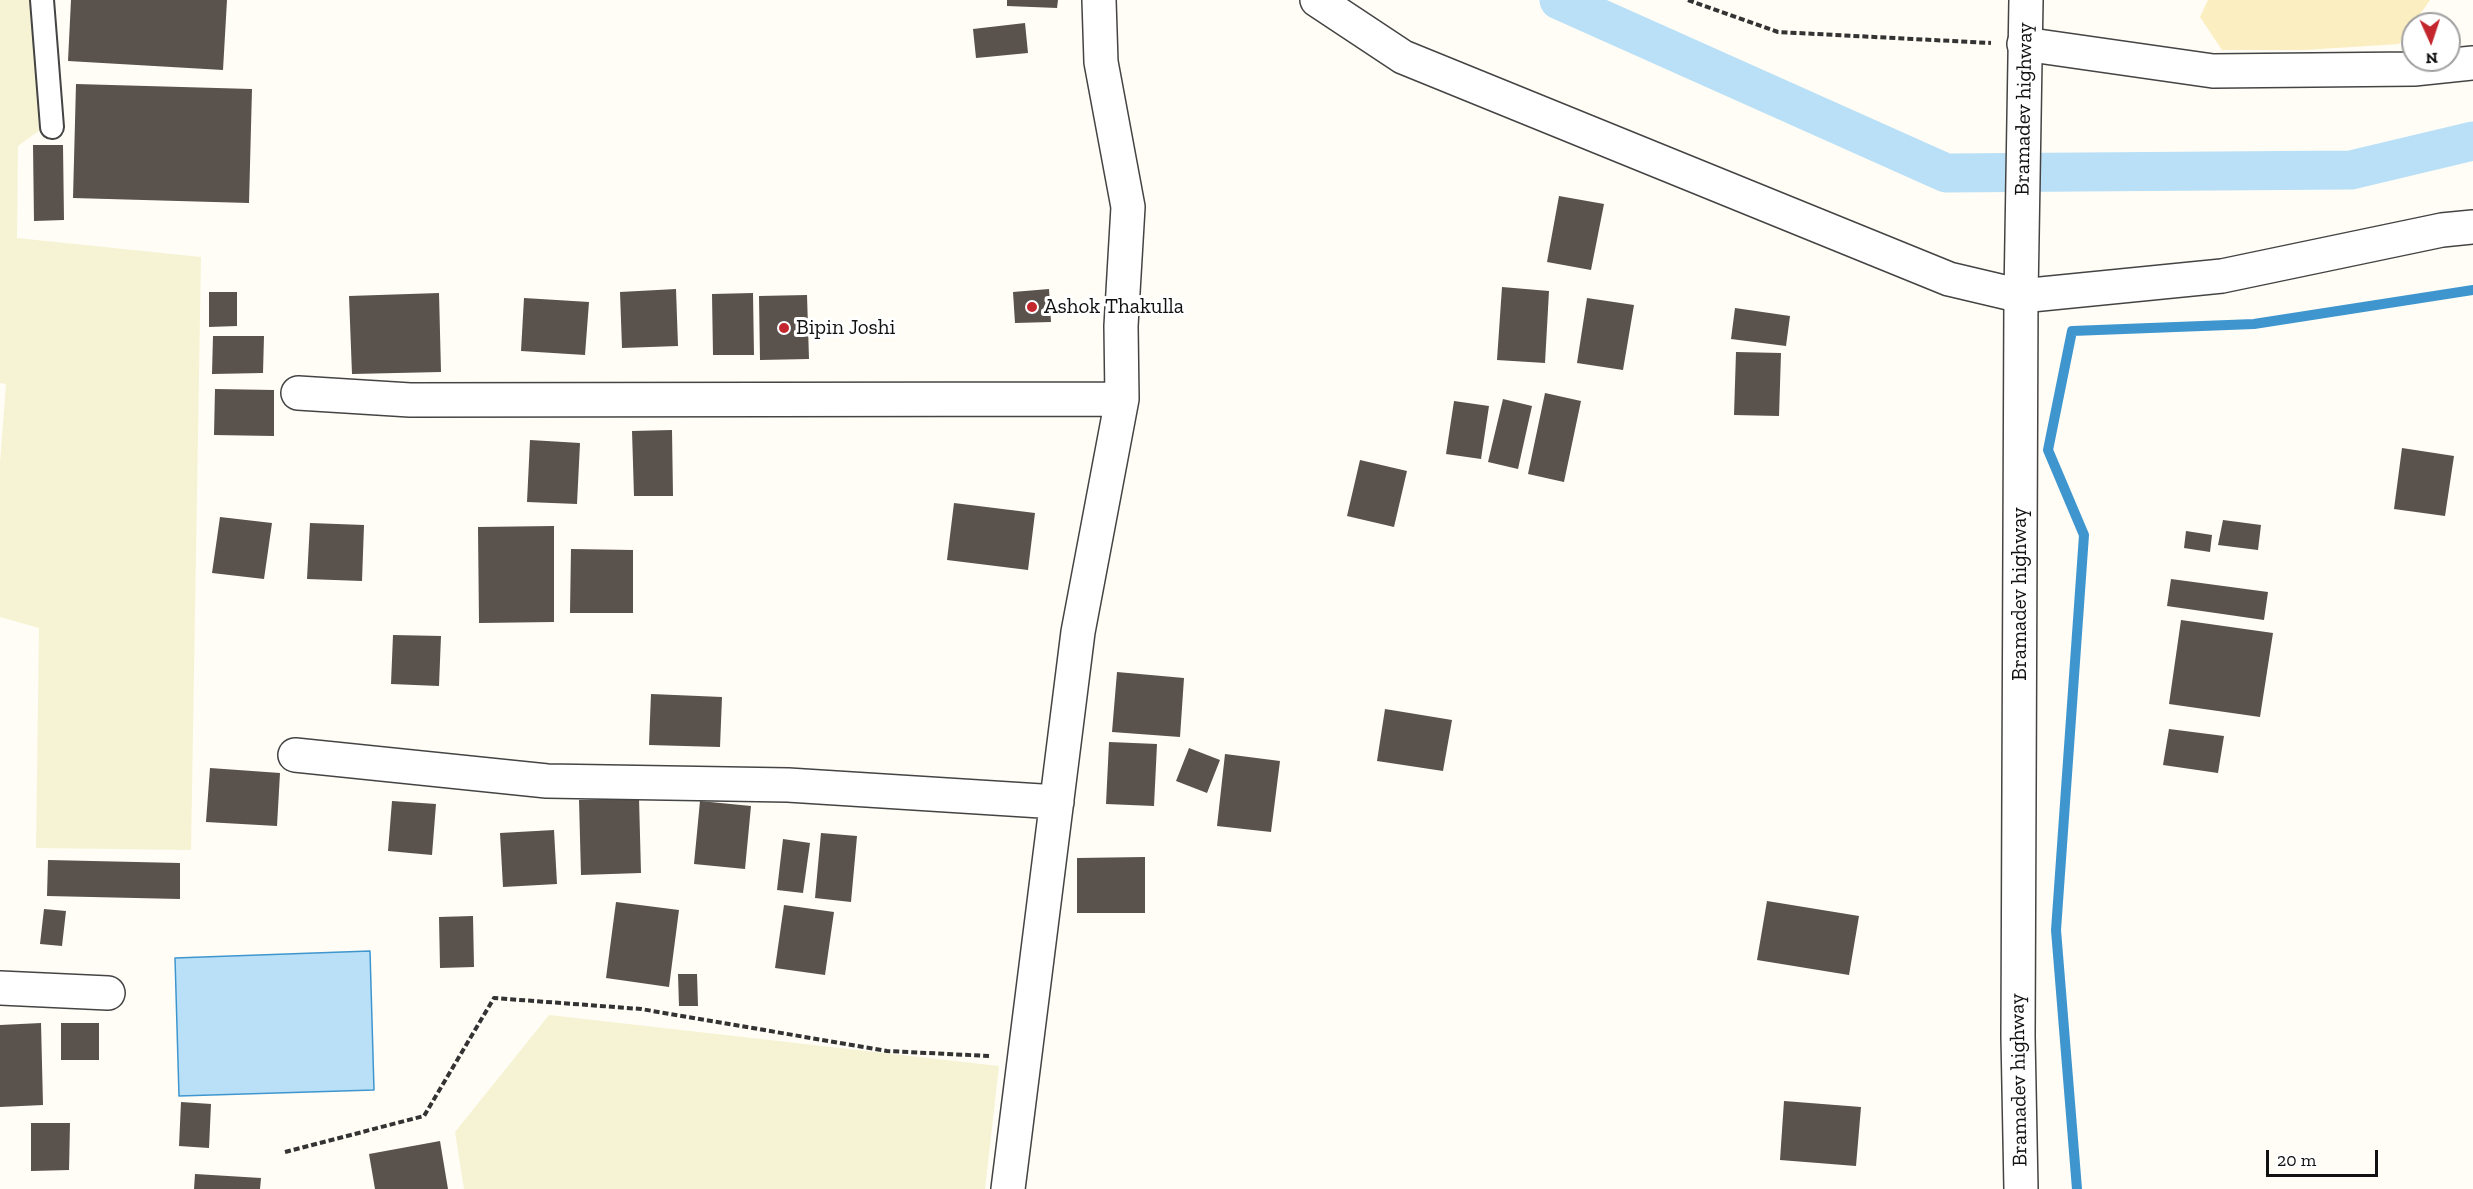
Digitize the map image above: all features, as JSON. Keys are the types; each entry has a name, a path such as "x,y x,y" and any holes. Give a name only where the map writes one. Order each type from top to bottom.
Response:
{"street":[{"path":"1008,1189 1078,632 1122,399 1121,326 1128,207 1101,62 1099,0"},
{"path":"1317,0 1403,57 1949,279 2021,287 2222,276 2442,230 2473,227"},
{"name":"Bramadev highway","path":"2021,1189 2018,1012 2021,287 2026,0"},
{"path":"2025,55 2213,71 2414,69 2473,63"},
{"path":"298,393 410,400 1122,399"},
{"path":"295,755 547,781 788,785 1057,802"},
{"path":"0,988 108,993"}],"lane":[{"path":"42,0 52,127"}],"path":[{"path":"1688,0 1778,32 2025,55"},
{"path":"285,1152 424,1116 494,998 641,1009 887,1051 1026,1058"}],"shaded area":[{"path":"0,0 31,0 40,130 18,146 17,238 201,257 191,850 36,848 39,628 0,617 0,463 6,384 0,383"},
{"path":"549,1015 999,1066 985,1189 464,1189 455,1132"}],"sand":[{"path":"2208,0 2430,0 2422,12 2401,12 2401,41 2399,44 2304,50 2222,50 2200,17"}],"water":[{"path":"370,951 374,1090 179,1096 175,958"}],"building":[{"path":"71,0 227,0 223,70 68,61"},
{"path":"1007,0 1058,0 1057,8 1007,6"},
{"path":"1025,23 1028,53 976,58 973,29"},
{"path":"76,84 252,89 249,203 73,198"},
{"path":"33,145 63,145 64,220 34,221"},
{"path":"1559,196 1604,204 1591,270 1547,262"},
{"path":"1502,287 1549,291 1545,363 1497,360"},
{"path":"676,289 678,346 622,348 620,292"},
{"name":"Ashok Thakulla","path":"1049,289 1051,322 1015,323 1013,292"},
{"path":"209,292 237,292 237,326 209,327"},
{"path":"439,293 441,372 352,374 349,296"},
{"path":"753,293 754,355 713,355 712,294"},
{"name":"Bipin Joshi","path":"807,295 809,359 760,360 759,296"},
{"path":"524,298 589,302 585,355 521,351"},
{"path":"1587,298 1634,305 1623,370 1577,363"},
{"path":"1735,308 1790,316 1786,346 1731,339"},
{"path":"213,336 264,336 263,373 212,374"},
{"path":"1736,352 1781,353 1779,416 1734,415"},
{"path":"215,389 274,390 274,436 214,435"},
{"path":"1545,393 1581,401 1564,482 1528,474"},
{"path":"1503,399 1532,406 1518,469 1488,462"},
{"path":"1454,401 1489,406 1481,459 1446,454"},
{"path":"672,430 673,496 634,496 632,431"},
{"path":"530,440 580,443 577,504 527,502"},
{"path":"2402,448 2454,456 2445,516 2394,509"},
{"path":"1360,460 1407,471 1394,527 1347,516"},
{"path":"954,503 1035,513 1028,570 947,560"},
{"path":"220,517 272,523 264,579 212,573"},
{"path":"2223,520 2261,525 2258,550 2218,545"},
{"path":"310,523 364,525 362,581 307,579"},
{"path":"554,526 554,622 479,623 478,527"},
{"path":"2186,531 2212,535 2210,552 2184,548"},
{"path":"571,549 633,550 633,613 570,613"},
{"path":"2171,579 2268,592 2264,620 2167,606"},
{"path":"2181,620 2273,633 2260,717 2169,704"},
{"path":"393,635 441,636 439,686 391,684"},
{"path":"1117,672 1184,678 1180,737 1112,732"},
{"path":"651,694 722,697 720,747 649,745"},
{"path":"1385,709 1452,720 1443,771 1377,761"},
{"path":"2169,729 2224,736 2218,773 2163,765"},
{"path":"1109,742 1157,744 1154,806 1106,804"},
{"path":"1189,748 1220,760 1207,793 1176,781"},
{"path":"1225,754 1280,761 1271,832 1217,826"},
{"path":"210,768 280,773 277,826 206,822"},
{"path":"639,798 641,873 581,875 579,800"},
{"path":"392,801 436,804 432,855 388,851"},
{"path":"700,801 751,806 745,869 694,864"},
{"path":"554,830 557,884 503,887 500,833"},
{"path":"821,833 857,836 851,902 815,898"},
{"path":"783,839 810,843 803,893 777,890"},
{"path":"1145,857 1145,913 1077,913 1077,858"},
{"path":"48,860 180,863 180,899 47,896"},
{"path":"1767,901 1859,916 1849,975 1757,960"},
{"path":"616,902 679,910 669,987 606,978"},
{"path":"784,905 834,912 825,975 775,968"},
{"path":"44,909 66,911 62,946 40,944"},
{"path":"473,916 474,967 440,968 439,917"},
{"path":"678,974 697,974 698,1006 679,1006"},
{"path":"41,1023 43,1105 0,1107 0,1025"},
{"path":"61,1023 99,1023 99,1060 61,1060"},
{"path":"1784,1101 1861,1107 1856,1166 1780,1160"},
{"path":"181,1102 211,1104 209,1148 179,1146"},
{"path":"31,1123 70,1123 69,1170 31,1171"},
{"path":"440,1141 448,1189 375,1189 369,1154"},
{"path":"195,1174 261,1178 260,1189 194,1189"}],"waterway":[{"path":"1559,0 1946,173 2351,170 2473,141"},
{"path":"2077,1189 2056,930 2084,535 2048,450 2072,331 2254,324 2473,290"}],"place":[{"name":"Ashok Thakulla","path":"1032,307"},
{"name":"Bipin Joshi","path":"784,328"}]}
